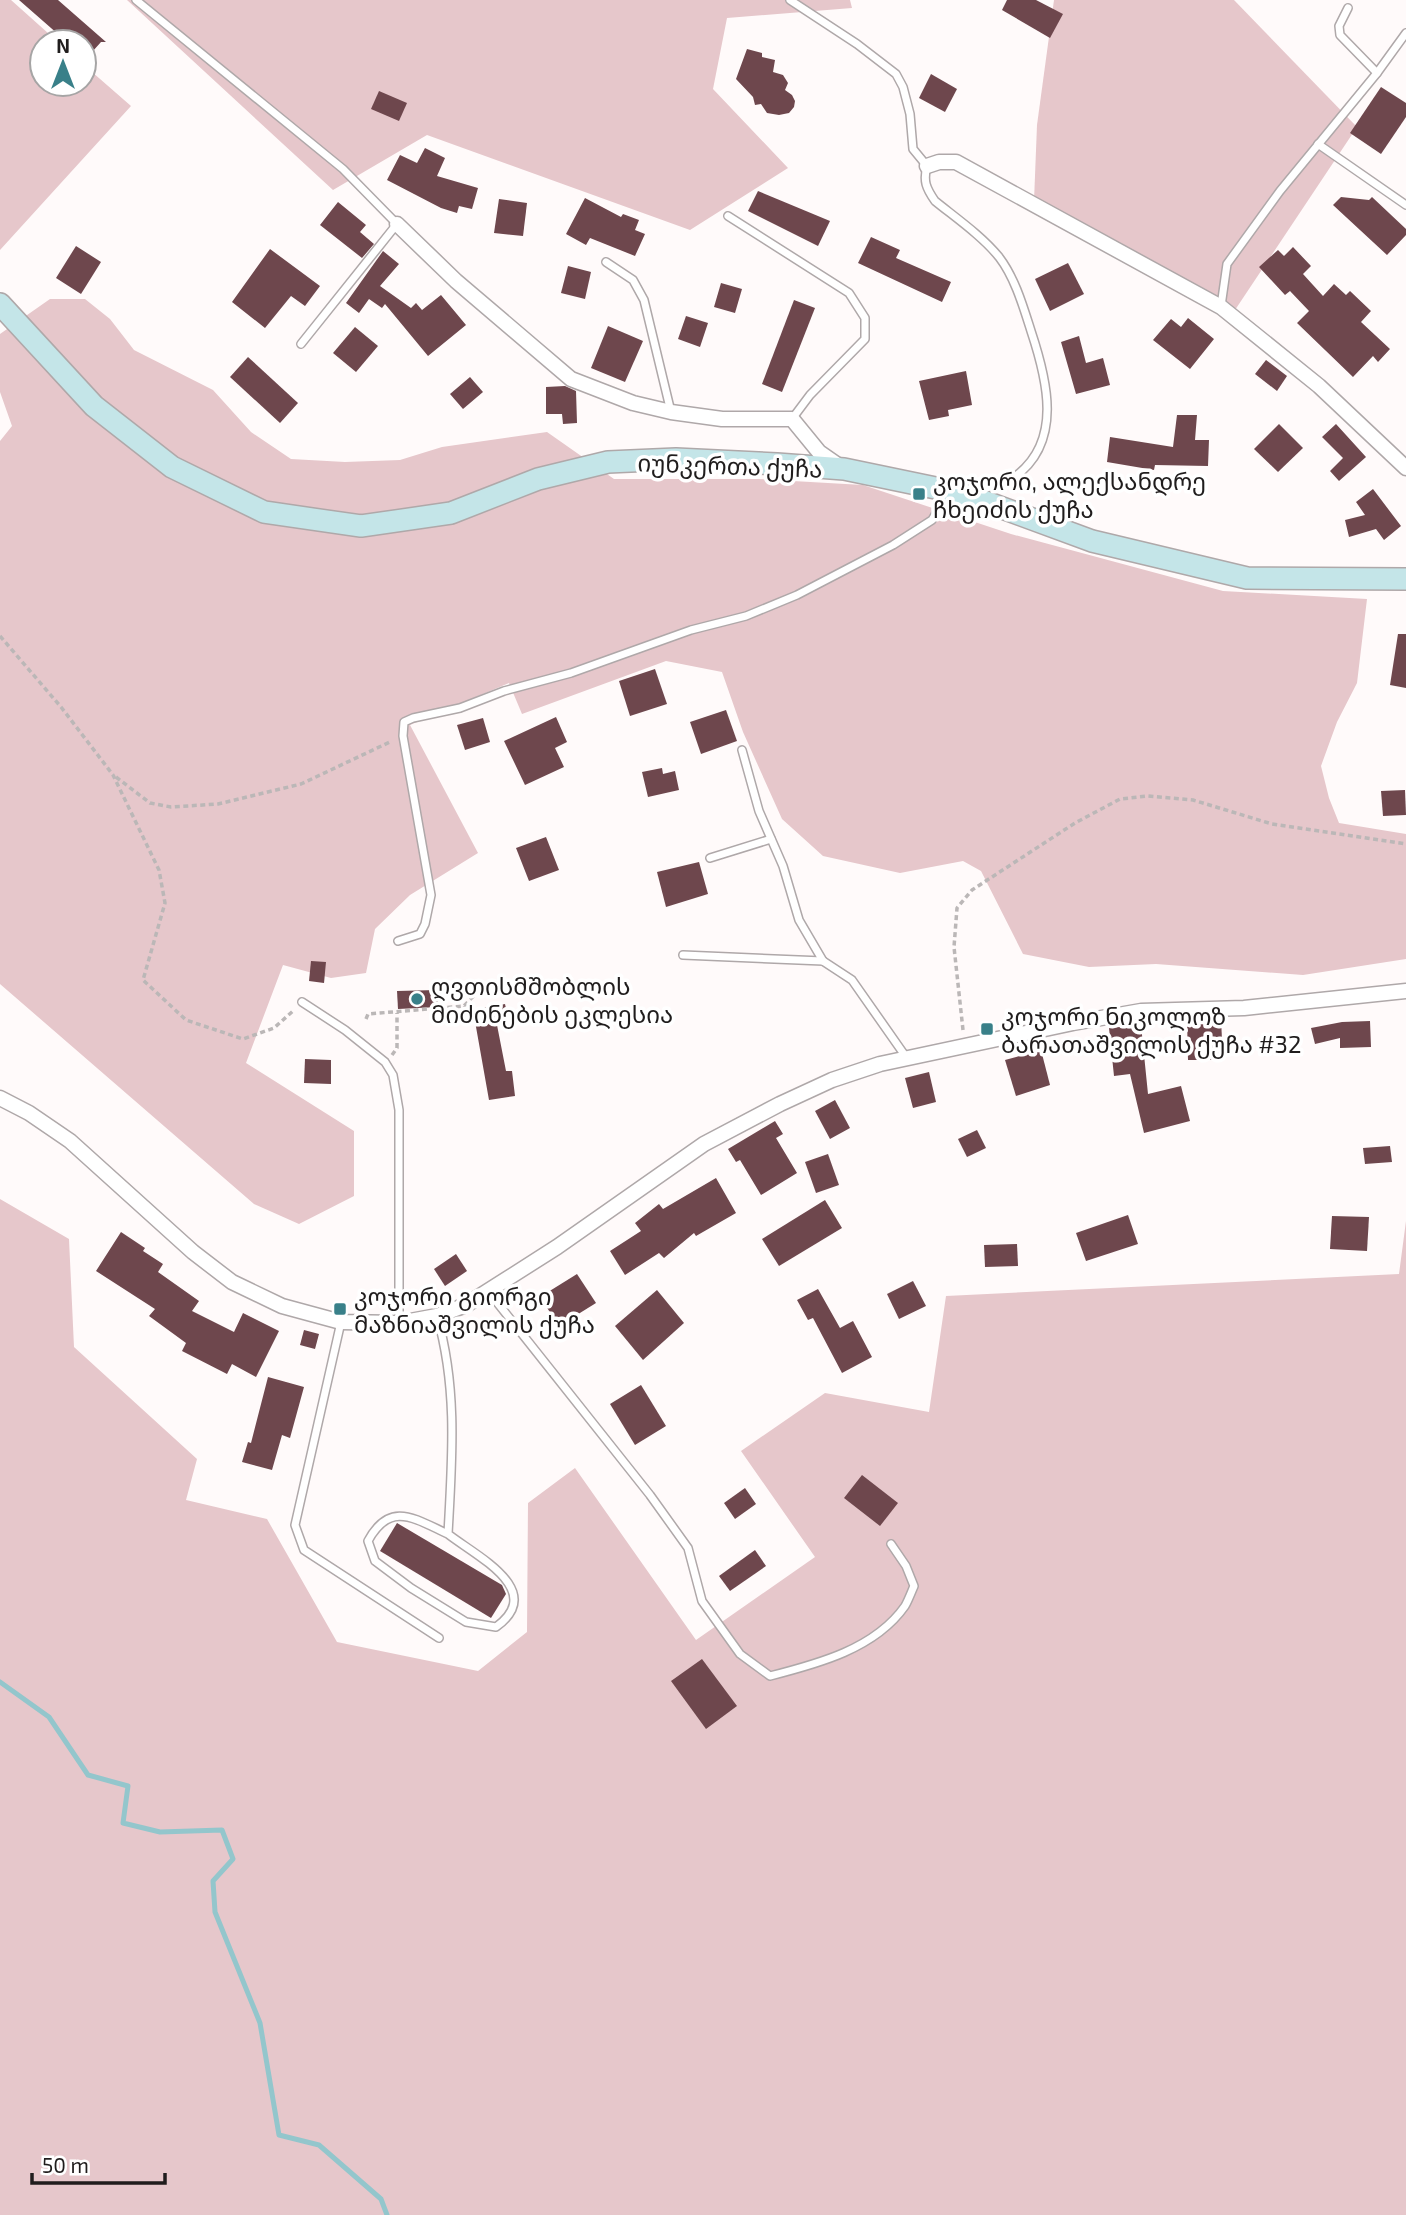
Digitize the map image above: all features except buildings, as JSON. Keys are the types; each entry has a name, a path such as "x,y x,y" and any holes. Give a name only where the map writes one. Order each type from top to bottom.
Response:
{"main road":[{"name":"იუნკერთა ქუჩა","path":"0,304 94,406 172,467 264,512 361,526 451,513 538,480 608,462 676,459 844,469 957,493 1092,541 1248,578 1406,579"}],"street":[{"path":"927,166 939,162 956,162 1221,307 1319,386 1406,468"},
{"path":"397,224 456,281 570,379 633,403 671,412 722,419 792,419 819,452 844,469"},
{"path":"0,1098 29,1113 70,1141 194,1252 232,1282 282,1306 341,1322 399,1323 436,1317 466,1306 557,1247 704,1144 832,1080 906,1058 1141,1011 1244,1007 1406,991"}],"lane":[{"path":"136,0 343,169 397,224 301,344"},
{"path":"398,941 420,934 431,895 403,736 404,722 460,708 504,691 571,673 691,631 746,616 797,595 892,545 932,520 957,493 1012,479 1030,462 1046,427 1046,382 1019,295 999,258 935,201 927,190 924,178 927,166 913,149 910,114 896,74 857,44 790,0"},
{"path":"1348,8 1339,26 1340,35 1377,73"},
{"path":"1221,307 1227,264 1280,191 1377,73 1406,33"},
{"path":"1318,144 1406,205"},
{"path":"727,216 849,293 865,318 865,339 810,395 792,419"},
{"path":"606,262 633,280 644,300 671,412"},
{"path":"742,750 759,811 783,866 799,920 823,961 852,980 906,1058"},
{"path":"710,858 771,839"},
{"path":"683,956 823,961"},
{"path":"302,1002 345,1030 386,1062 393,1075 399,1110 399,1323"},
{"path":"488,1291 650,1495 688,1548 702,1601 740,1654 770,1676 822,1662 879,1633 905,1606 914,1586 906,1566 891,1544"},
{"path":"436,1317 444,1341 452,1384 448,1534"},
{"path":"341,1322 295,1525 304,1550 439,1638"},
{"path":"392,1515 410,1517 448,1534 499,1571 511,1584 514,1600 508,1619 496,1627 466,1622 411,1588 375,1561 368,1541 376,1526 392,1515"}],"path":[{"path":"0,636 61,707 113,775 159,870 165,903 143,981 186,1020 243,1039 274,1028 302,1002"},
{"path":"113,775 150,803 171,807 218,804 301,784 403,736"},
{"path":"966,1046 954,947 957,908 972,890 1119,799 1148,796 1193,800 1272,824 1406,844"},
{"path":"366,1018 368,1014 464,1006 486,984"},
{"path":"464,1006 475,1021"},
{"path":"386,1062 397,1048 397,1012"}],"shaded area":[{"path":"0,0 11,0 42,28 28,28 28,98 98,98 98,77 131,106 0,250"},
{"path":"127,0 850,0 852,8 727,18 713,89 788,168 690,230 427,135 333,190"},
{"path":"1054,0 1234,0 1357,127 1233,313 1034,201 1037,125"},
{"path":"50,299 85,299 110,319 134,350 213,390 251,432 291,459 345,462 400,460 442,447 547,432 614,479 758,479 863,485 1011,534 1223,591 1367,599 1357,683 1337,722 1321,766 1339,823 1406,834 1406,959 1303,975 1156,964 1089,967 1023,954 981,871 963,861 900,873 823,856 782,819 743,732 722,672 666,661 522,714 509,683 410,725 478,853 410,895 375,929 366,973 331,978 283,965 246,1063 354,1131 354,1196 299,1224 254,1204 0,984 0,441 12,426 0,392 0,334"},
{"path":"0,1199 69,1239 74,1347 197,1459 186,1500 267,1519 337,1642 478,1671 527,1632 528,1503 575,1468 696,1640 815,1557 741,1451 825,1393 929,1412 946,1296 1399,1274 1406,1221 1406,2215 0,2215"}],"waterway":[{"path":"0,1682 49,1717 88,1775 128,1786 123,1823 160,1832 222,1830 233,1859 213,1881 215,1912 260,2023 279,2135 319,2145 381,2199 387,2215"}],"place":[{"name":"კოჯორი, ალექსანდრე ჩხეიძის ქუჩა","path":"919,494"},
{"name":"ღვთისმშობლის მიძინების ეკლესია","path":"417,999"},
{"name":"კოჯორი ნიკოლოზ ბარათაშვილის ქუჩა #32","path":"987,1029"},
{"name":"კოჯორი გიორგი მაზნიაშვილის ქუჩა","path":"340,1309"}]}
